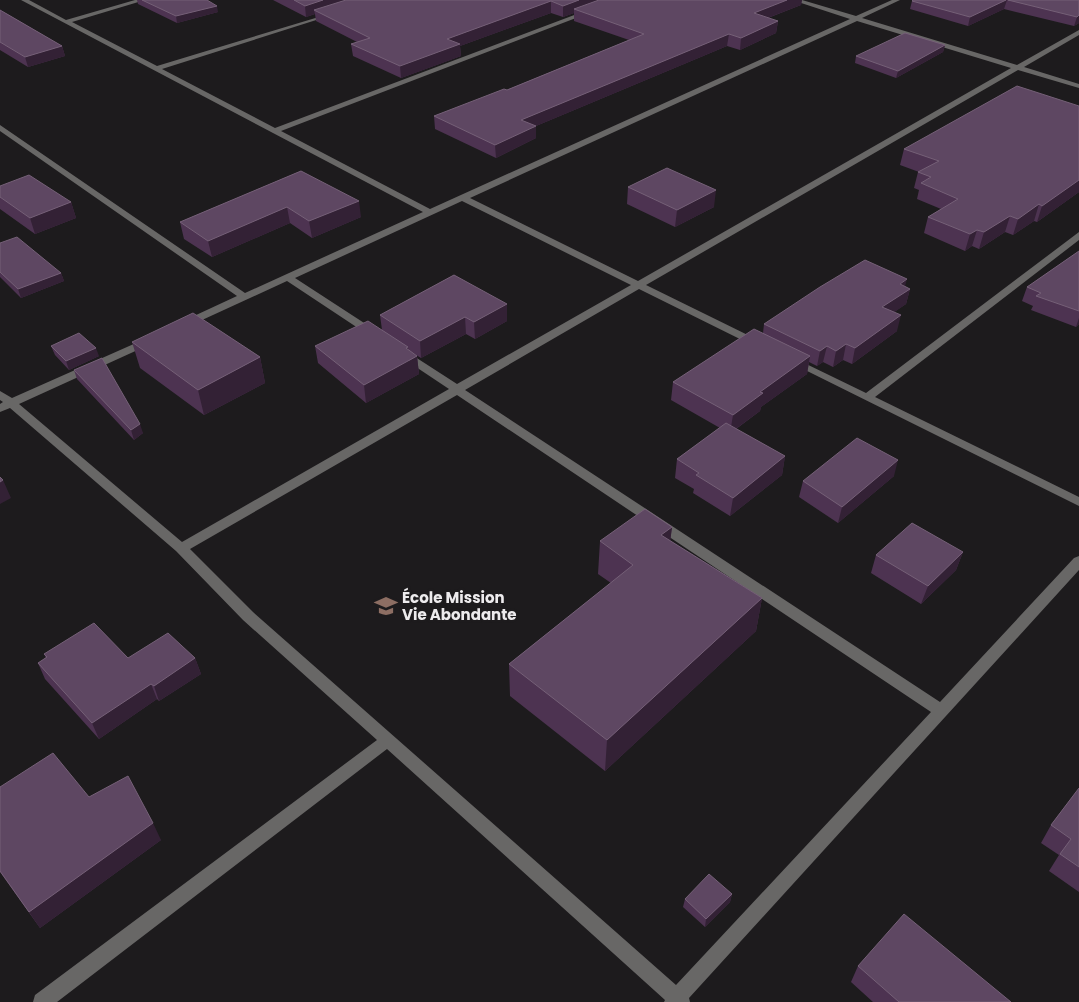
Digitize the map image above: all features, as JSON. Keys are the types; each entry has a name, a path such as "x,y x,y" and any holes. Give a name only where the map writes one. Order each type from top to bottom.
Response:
{"street":[{"path":"24,0 431,213"},
{"path":"65,22 142,0"},
{"path":"274,131 620,0"},
{"path":"795,0 1079,86"},
{"path":"173,330 897,0"},
{"path":"156,69 335,12"},
{"path":"181,548 1079,32"},
{"path":"0,127 245,297"},
{"path":"463,198 770,350"},
{"path":"867,398 1079,235"},
{"path":"288,278 941,711"},
{"path":"155,338 3,402 181,548 248,616 677,1001 1079,561"},
{"path":"788,358 1079,502"},
{"path":"42,1002 388,740"}],"building":[{"path":"142,0 207,0 217,6 176,16"},
{"path":"294,0 323,0 305,6"},
{"path":"346,0 579,0 563,6 551,1 447,39 460,44 400,66 351,44 370,38 314,10"},
{"path":"599,0 787,0 754,13 778,21 741,38 729,34 521,120 536,126 495,145 434,116 504,89 507,90 644,34 574,9"},
{"path":"913,0 1006,0 970,17"},
{"path":"1008,0 1079,0 1079,15 1077,17"},
{"path":"0,10 62,46 25,57 0,42"},
{"path":"905,33 945,45 898,71 856,56"},
{"path":"1017,86 1079,106 1079,180 1042,206 1039,204 1018,219 1010,216 984,232 977,230 970,234 928,217 958,199 921,183 931,177 918,172 939,161 904,149"},
{"path":"667,168 716,190 677,210 628,187"},
{"path":"301,171 359,201 309,221 287,207 208,241 180,222"},
{"path":"29,175 71,202 30,218 0,197 0,186"},
{"path":"17,237 61,273 18,289 0,272 0,243"},
{"path":"1079,251 1079,311 1036,296 1041,293 1027,287"},
{"path":"865,260 907,279 900,284 910,289 882,307 901,315 855,348 846,344 836,351 827,346 820,351 764,324 820,287"},
{"path":"454,275 507,304 474,322 465,317 420,341 380,315"},
{"path":"193,313 260,357 198,390 132,342"},
{"path":"368,321 408,347 406,348 417,356 364,385 315,346"},
{"path":"754,329 810,356 760,392 763,393 733,415 673,382"},
{"path":"79,333 96,348 66,361 51,346"},
{"path":"102,358 140,424 131,430 74,370"},
{"path":"726,423 785,456 733,498 696,475 699,473 677,459"},
{"path":"857,438 898,460 842,507 803,481"},
{"path":"645,509 672,527 661,535 762,598 607,740 509,664 633,565 600,541"},
{"path":"912,523 963,552 928,586 876,555"},
{"path":"94,623 128,658 168,633 195,658 154,686 151,684 92,723 38,663 47,657 44,654"},
{"path":"53,753 89,797 128,776 153,823 29,912 0,871 0,787"},
{"path":"1079,788 1079,867 1060,854 1071,839 1051,825"},
{"path":"709,874 732,894 706,919 685,899"},
{"path":"904,914 1011,1002 899,1002 858,966"}],"place":[{"name":"École Mission Vie Abondante","path":"386,606"}]}
